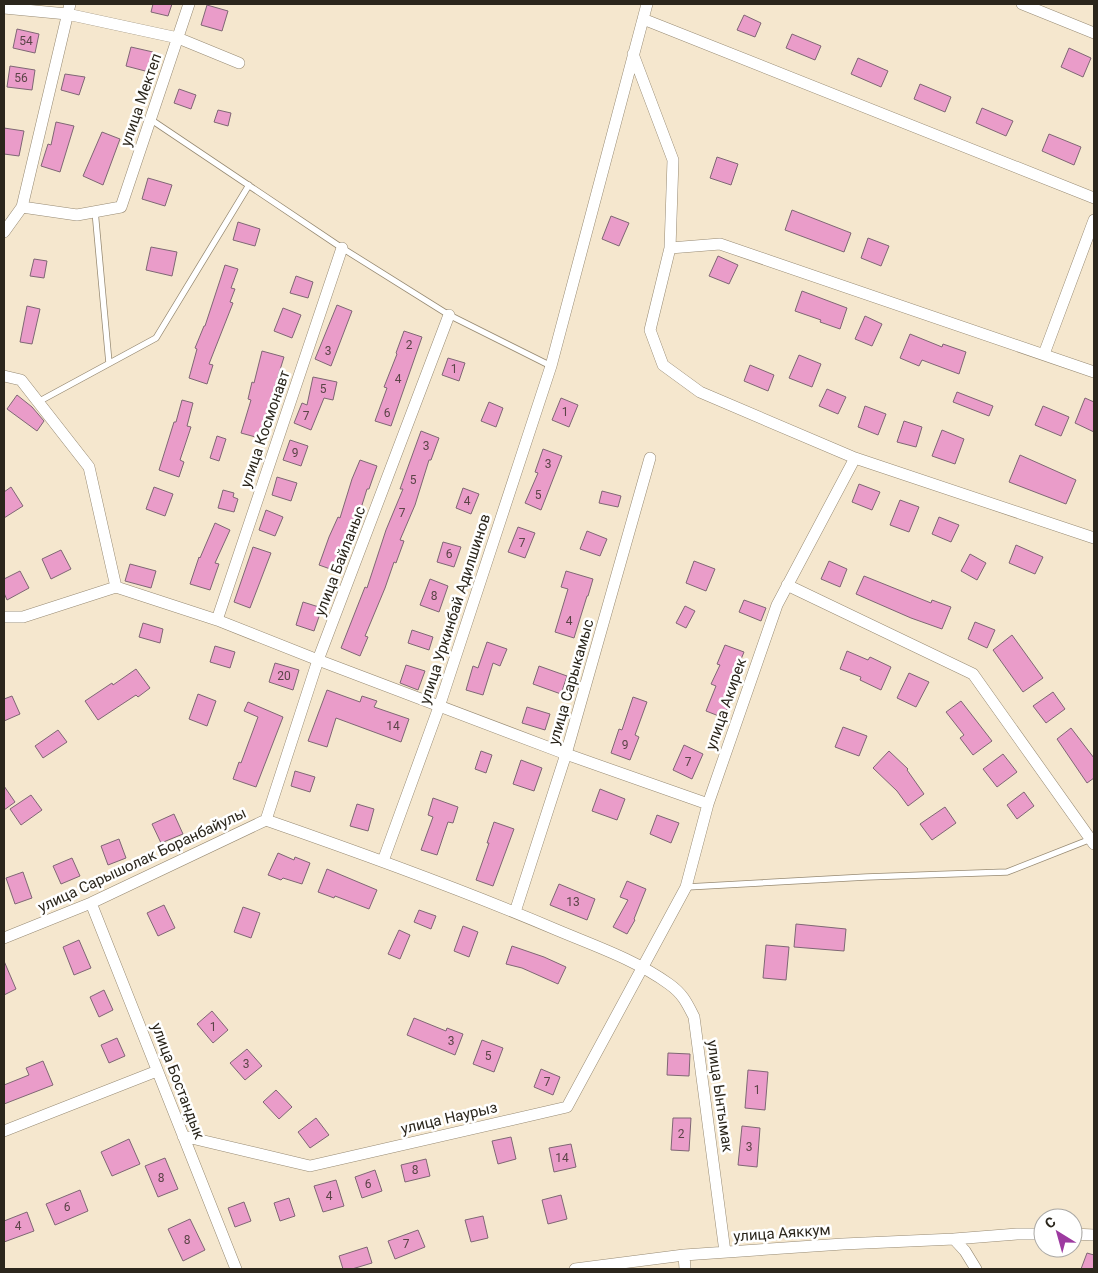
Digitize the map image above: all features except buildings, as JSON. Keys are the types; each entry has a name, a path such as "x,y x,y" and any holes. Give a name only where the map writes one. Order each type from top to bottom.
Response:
{"street":[{"name":"улица Мектеп","path":"95,212 121,207 189,4"},
{"name":"улица Уркинбай Адилшинов","path":"383,860 439,706 551,366 647,4"},
{"path":"1022,4 1094,33"},
{"path":"4,8 68,9 178,38 239,63"},
{"path":"4,232 22,207 68,9"},
{"path":"642,19 1094,198"},
{"path":"633,54 673,160 670,248 650,330 664,365 700,392 855,458 1094,538"},
{"path":"22,207 77,215 95,212"},
{"path":"1044,354 1094,220"},
{"path":"670,248 720,244 1094,372"},
{"name":"улица Космонавт","path":"217,620 342,248"},
{"name":"улица Байланыс","path":"266,820 318,660 449,316"},
{"path":"4,376 20,380 89,467 116,587"},
{"name":"улица Сарыкамыс","path":"515,912 566,754 650,458"},
{"name":"улица Акирек","path":"643,967 686,887 708,804 777,605 855,458"},
{"path":"787,585 973,674 1093,840"},
{"path":"4,617 22,617 116,587 217,620 566,754 708,804"},
{"name":"улица Ынтымак","path":"266,820 383,860 515,912 643,967 670,984 684,996 694,1017 725,1252"},
{"name":"улица Сарышолак Боранбайулы","path":"4,938 92,903 266,820"},
{"name":"улица Бостандык","path":"92,903 236,1269"},
{"name":"улица Наурыз","path":"183,1136 310,1166 567,1107 643,967"},
{"path":"4,1131 158,1071"},
{"name":"улица Аяккум","path":"575,1269 684,1255 1033,1234"},
{"path":"954,1239 965,1251 976,1269"},
{"path":"684,1255 685,1269"}],"lane":[{"path":"150,119 342,248 449,316 551,366"},
{"path":"38,402 156,338 249,186"},
{"path":"95,212 109,364"},
{"path":"686,887 866,877 1007,872 1093,840"}]}
